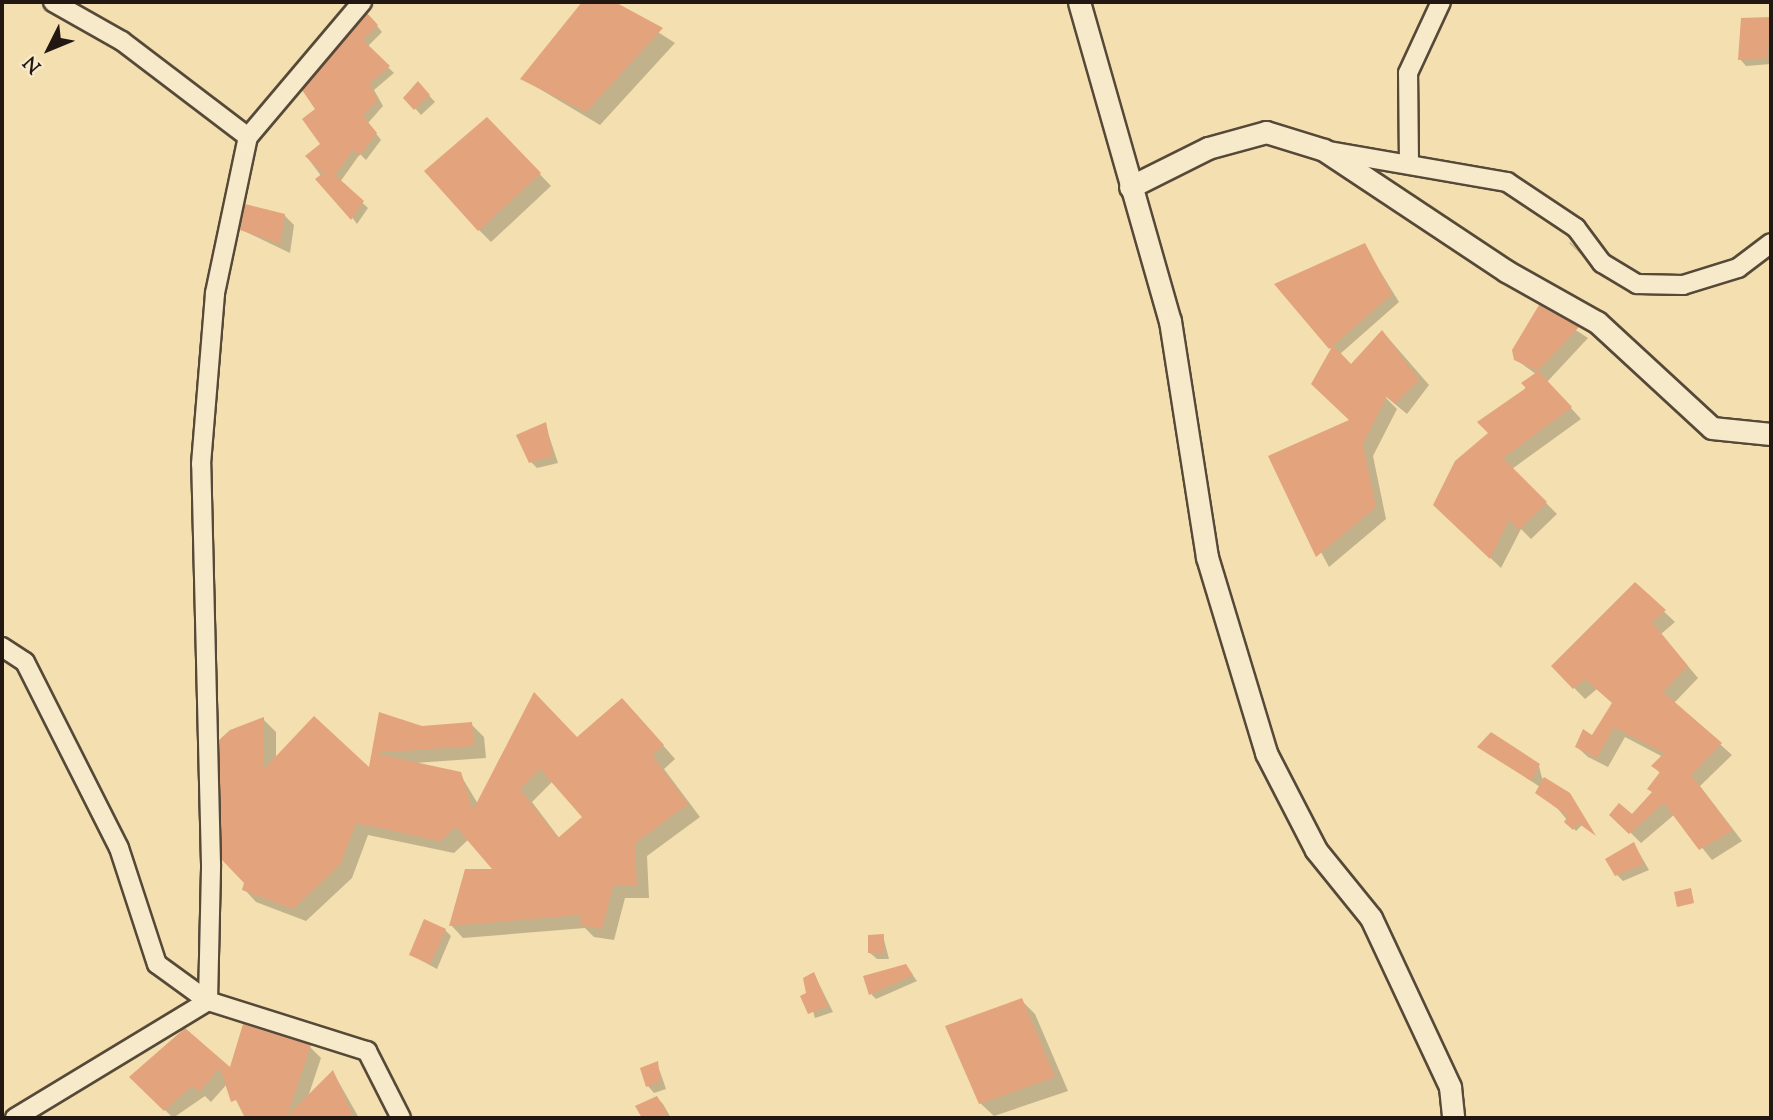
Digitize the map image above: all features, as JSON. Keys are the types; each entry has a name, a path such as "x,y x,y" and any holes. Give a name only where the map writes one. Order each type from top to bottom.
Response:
{"street":[{"path":"53,2 122,41 248,137"},
{"path":"208,1001 211,864 201,464 215,293 248,137 362,2"},
{"path":"1079,2 1170,321 1206,557 1266,753 1316,850 1371,918 1450,1087 1453,1118"},
{"path":"1409,164 1408,73 1441,2"},
{"path":"1130,187 1208,148 1266,132 1324,150 1507,182 1576,228 1602,263 1637,284 1683,285 1738,268 1771,243"},
{"path":"1324,150 1506,271 1597,322 1712,428 1771,435"},
{"path":"2,647 25,662 119,848 157,964 208,1001 367,1051 401,1118"},
{"path":"15,1118 208,1001"}],"building":[{"path":"582,2 615,2 663,28 586,112 520,79"},
{"path":"367,13 378,25 363,40 390,66 369,84 378,100 363,116 377,133 359,156 354,149 335,175 364,201 351,220 315,179 323,173 305,156 320,144 302,119 315,109 302,90"},
{"path":"1771,17 1767,58 1738,60 1741,18"},
{"path":"418,81 430,95 414,110 403,98"},
{"path":"487,117 541,173 478,231 424,171"},
{"path":"245,204 285,214 280,244 240,230"},
{"path":"1365,243 1392,294 1329,349 1274,284"},
{"path":"1539,305 1579,327 1538,371 1514,360 1512,350"},
{"path":"1382,330 1419,380 1395,404 1387,396 1363,444 1376,507 1316,557 1268,456 1349,420 1311,384 1333,345 1351,364"},
{"path":"1538,371 1572,407 1503,458 1547,502 1519,530 1509,520 1490,559 1433,505 1455,461 1488,433 1477,422 1526,388 1521,383"},
{"path":"546,422 553,456 529,463 516,435"},
{"path":"1635,582 1666,610 1652,622 1688,666 1663,692 1722,743 1691,775 1733,830 1699,850 1664,803 1629,834 1609,815 1619,803 1632,814 1652,792 1647,789 1660,772 1651,766 1664,753 1614,727 1597,758 1575,747 1583,729 1592,735 1612,703 1585,679 1573,689 1551,666"},
{"path":"534,692 577,737 622,698 664,745 652,755 688,804 635,843 637,886 613,886 602,929 580,925 581,915 449,926 465,869 492,869 456,827 440,841 356,823 340,865 293,909 242,890 244,883 222,860 219,740 230,730 264,717 264,769 314,716 369,767 379,712 422,726 472,722 474,746 373,753 461,772 473,810","holes":["540,769 582,817 558,838 520,789"]},
{"path":"1491,732 1540,764 1531,781 1477,747"},
{"path":"1544,777 1570,793 1596,836 1578,823 1573,830 1564,822 1568,816 1535,793"},
{"path":"1634,842 1644,864 1615,876 1605,859"},
{"path":"1691,888 1694,903 1677,907 1674,892"},
{"path":"424,919 446,929 430,964 409,955"},
{"path":"884,934 883,954 868,953 868,935"},
{"path":"906,964 913,975 869,995 863,976"},
{"path":"814,972 828,1006 808,1014 800,996 806,993 803,978"},
{"path":"1022,998 1055,1077 979,1104 945,1026"},
{"path":"243,1024 311,1045 287,1116 333,1070 354,1118 245,1118 236,1100 231,1102 220,1068 199,1092 192,1086 164,1111 129,1077 185,1028 230,1067"},
{"path":"658,1061 660,1082 646,1087 640,1068"},
{"path":"657,1096 668,1114 642,1118 635,1106"}]}
